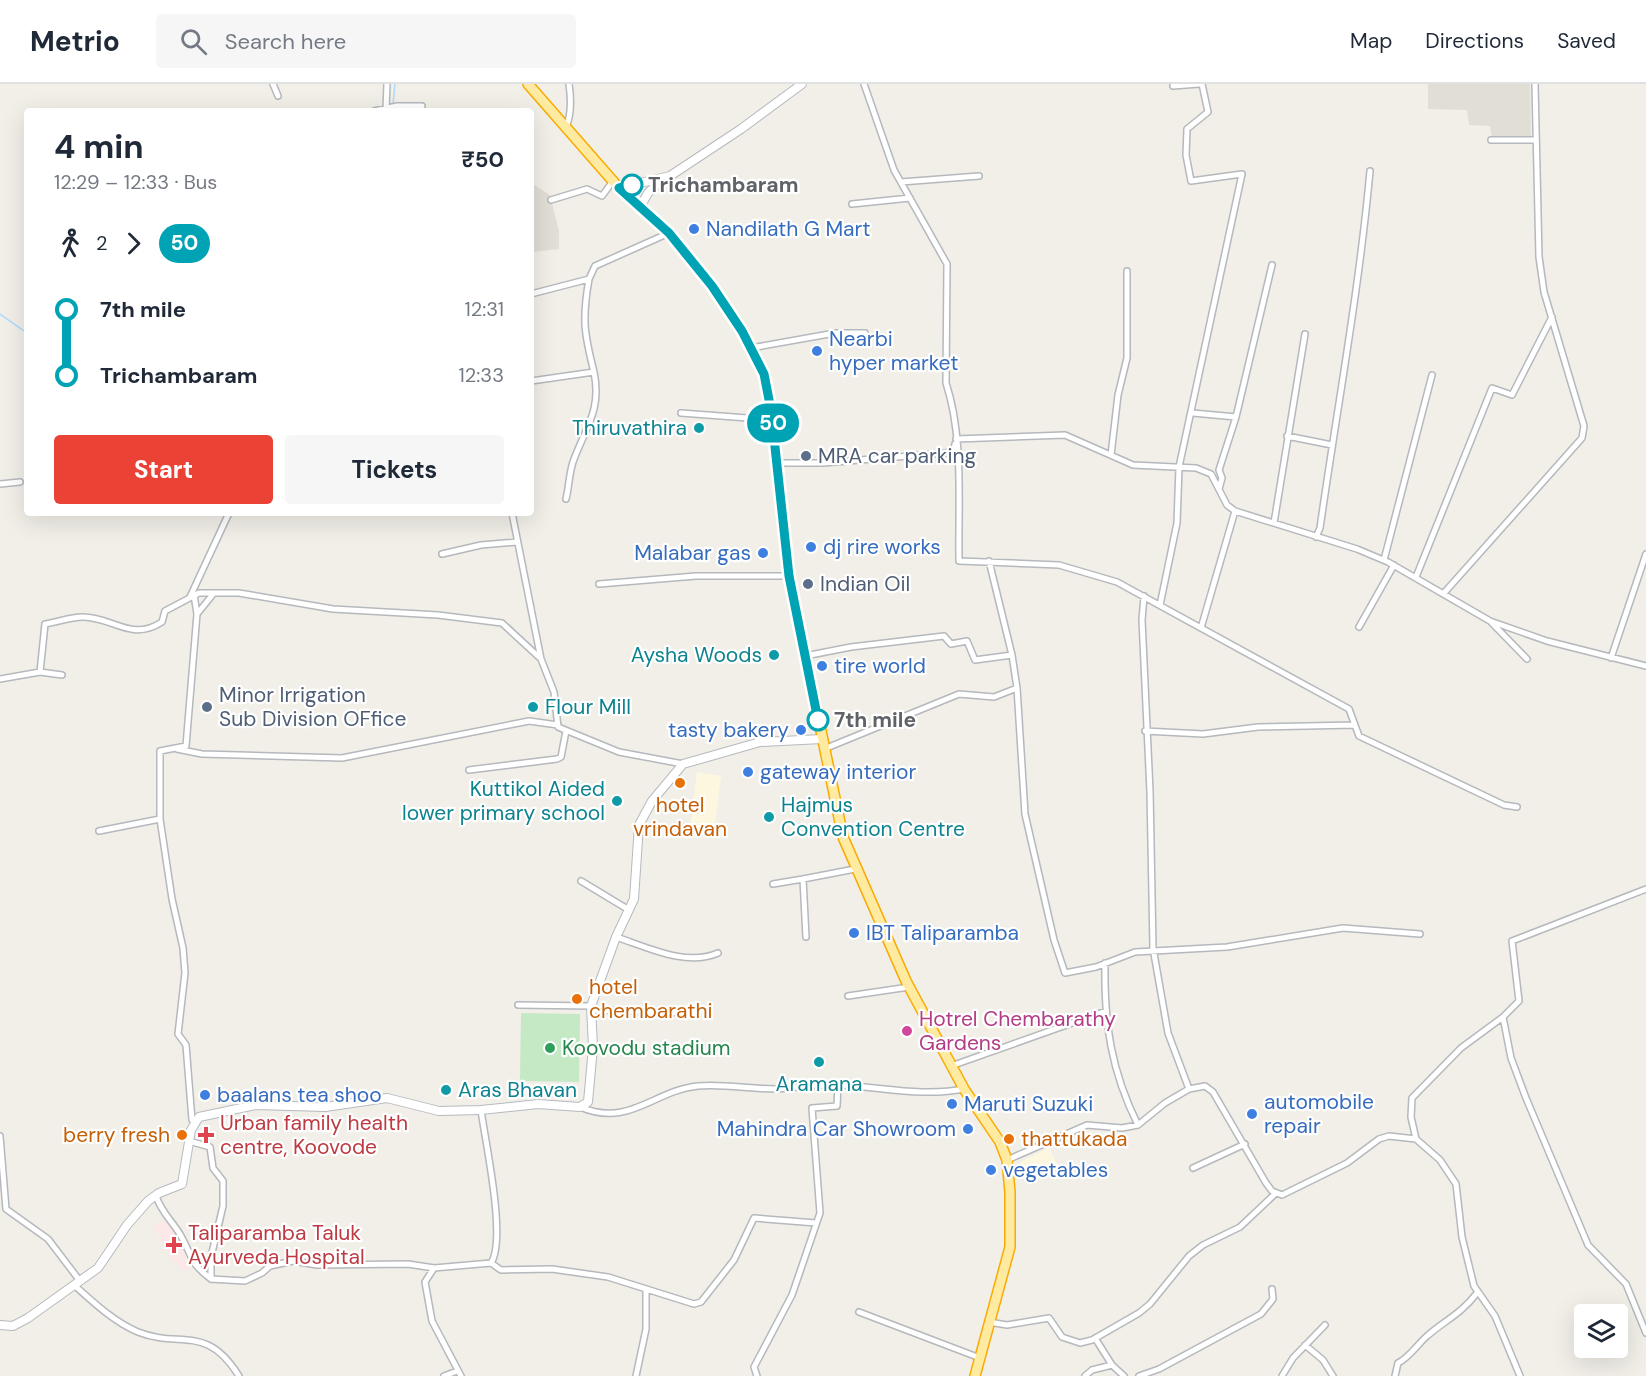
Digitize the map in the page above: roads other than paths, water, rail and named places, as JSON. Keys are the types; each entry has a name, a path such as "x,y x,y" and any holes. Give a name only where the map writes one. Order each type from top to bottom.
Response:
{"highway":[{"path":"528,84 565,129 616,184 669,233 712,286 751,348 764,374 772,420 789,576 843,837 855,869 909,987 964,1089 1000,1142 1007,1160 1012,1227 1006,1266 975,1376"}],"main road":[{"path":"640,207 651,189 741,129 794,87 802,84"},
{"path":"616,184 670,176"},
{"path":"0,1325 13,1326 28,1318 98,1268 127,1225 156,1196 182,1184 189,1141 195,1121 199,1117 256,1105 325,1107 387,1098 440,1111 481,1110 538,1104 580,1107 588,1102 591,1091 593,1047 591,1008 616,937 634,899 639,825 652,801 683,764 760,742 823,744"}],"street":[{"path":"273,84 278,96"},
{"path":"387,84 390,108 422,106"},
{"path":"565,129 569,122 571,97 569,84"},
{"path":"864,84 880,135 901,182 946,264 946,383 952,401 956,440 959,561 1059,565 1117,582 1349,709 1359,736 1504,805 1517,807"},
{"path":"1160,605 1177,523 1179,467 1193,413 1242,174 1191,181 1186,155 1187,129 1208,112 1200,84 1173,86"},
{"path":"1444,592 1582,438 1584,426 1544,292 1539,257 1535,84"},
{"path":"1491,140 1536,140"},
{"path":"1316,537 1320,528 1357,284 1370,171"},
{"path":"901,182 979,176"},
{"path":"551,200 587,189 602,196 616,184"},
{"path":"852,204 910,198"},
{"path":"566,499 573,463 596,410 598,394 585,337 583,315 589,279 595,266 669,233"},
{"path":"1219,489 1222,478 1219,470 1236,417 1272,265"},
{"path":"1111,455 1118,395 1127,357 1127,271"},
{"path":"534,293 589,279"},
{"path":"1416,578 1492,388 1512,395 1552,317"},
{"path":"751,348 835,333 865,333"},
{"path":"1274,523 1305,334"},
{"path":"534,381 594,372"},
{"path":"1384,560 1431,375"},
{"path":"681,413 772,420"},
{"path":"1193,413 1236,417"},
{"path":"956,440 1065,435 1133,465 1196,468 1211,474 1227,505 1235,511 1384,560 1444,592 1490,621 1547,641 1646,666"},
{"path":"1287,436 1332,445"},
{"path":"777,462 822,463 946,453 954,449 956,440"},
{"path":"0,484 20,482"},
{"path":"1201,628 1235,511"},
{"path":"195,1121 192,1120 187,1090 186,1045 178,1034 185,973 183,948 169,880 160,819 160,751 186,746 197,614 192,596 228,516"},
{"path":"513,516 541,659 554,692 558,726"},
{"path":"442,554 481,545 517,542"},
{"path":"1611,658 1646,554"},
{"path":"989,561 1012,655 1017,688 1025,814 1061,967 1065,973 1105,963 1135,952 1227,946 1343,928 1420,934"},
{"path":"1359,627 1394,565"},
{"path":"599,584 696,576 789,576"},
{"path":"197,614 214,593"},
{"path":"40,672 45,624 84,617 129,629 149,630 162,622 165,611 192,596 214,593 239,593 333,609 438,615 502,623 541,659"},
{"path":"1144,596 1142,620 1145,731 1150,791 1153,950 1168,1033 1189,1089"},
{"path":"1490,621 1527,659"},
{"path":"806,656 851,647 944,636 951,644 967,641 975,660 1012,655"},
{"path":"0,679 40,672 62,675"},
{"path":"823,744 959,693 994,697 1017,688"},
{"path":"176,749 202,754 342,758 529,721 558,726 619,752 683,764"},
{"path":"1145,731 1203,734 1258,727 1355,725"},
{"path":"469,770 557,759 561,757 566,731"},
{"path":"99,831 160,819"},
{"path":"773,884 855,869"},
{"path":"803,879 806,938"},
{"path":"580,881 629,910"},
{"path":"1416,1139 1411,1117 1412,1098 1461,1048 1503,1017 1519,1001 1512,941 1646,889"},
{"path":"616,937 671,955 707,958 718,953"},
{"path":"1105,963 1103,992 1116,1075 1138,1125"},
{"path":"848,996 909,987"},
{"path":"518,1005 694,1013"},
{"path":"951,1066 1106,1011"},
{"path":"1503,1017 1511,1058 1588,1245 1626,1284 1646,1333"},
{"path":"580,1107 591,1112 609,1113 636,1110 690,1087 727,1084 777,1089 838,1084 940,1094 964,1089"},
{"path":"757,1376 754,1367 792,1295 820,1214 812,1108 837,1106 838,1084"},
{"path":"1007,1160 1087,1125 1122,1128 1138,1125 1165,1102 1189,1089 1205,1086 1213,1092 1266,1184 1282,1195 1347,1163 1379,1139 1389,1136 1416,1139 1440,1160 1456,1184 1462,1238 1477,1293 1495,1316 1520,1376"},
{"path":"481,1110 495,1202 496,1255 491,1263"},
{"path":"0,1136 6,1209 48,1239 77,1283 122,1324 150,1337 200,1341 224,1356 239,1376"},
{"path":"189,1141 210,1147 213,1168 223,1181 223,1206 211,1257 211,1279"},
{"path":"1193,1168 1245,1144"},
{"path":"989,1323 1007,1325 1049,1318 1062,1337 1069,1341 1080,1343 1095,1338 1139,1313 1196,1250 1240,1227 1276,1193"},
{"path":"156,1196 166,1216 181,1235 194,1266 211,1279 245,1281 262,1273 270,1266 293,1261 334,1266 408,1264 434,1268 491,1263 501,1270 552,1269 598,1275 646,1288 680,1302 694,1304 701,1302 734,1260 754,1218 816,1223"},
{"path":"434,1268 425,1282 432,1321 459,1373 444,1376"},
{"path":"636,1376 646,1329 646,1288"},
{"path":"1139,1376 1159,1369 1261,1314 1273,1299 1272,1289"},
{"path":"1395,1376 1398,1363 1404,1360 1427,1335 1465,1309 1477,1293"},
{"path":"859,1312 980,1358"},
{"path":"1282,1376 1305,1345 1324,1325"},
{"path":"1095,1338 1112,1365 1124,1376"},
{"path":"1305,1345 1323,1360 1333,1376"},
{"path":"1085,1376 1092,1370 1112,1365"}],"waterway":[{"path":"393,104 395,84"},
{"path":"0,314 24,331"}],"place":[{"name":"Trichambaram","path":"632,185"},
{"name":"Nandilath G Mart","path":"694,229"},
{"name":"Nearbi hyper market","path":"817,351"},
{"name":"Thiruvathira","path":"699,428"},
{"name":"MRA car parking","path":"806,456"},
{"name":"dj rire works","path":"811,547"},
{"name":"Malabar gas","path":"763,553"},
{"name":"Indian Oil","path":"808,584"},
{"name":"Aysha Woods","path":"774,655"},
{"name":"tire world","path":"822,666"},
{"name":"Minor Irrigation Sub Division OFfice","path":"207,707"},
{"name":"Flour Mill","path":"533,707"},
{"name":"7th mile","path":"818,720"},
{"name":"tasty bakery","path":"801,730"},
{"name":"gateway interior","path":"748,772"},
{"name":"hotel vrindavan","path":"680,783"},
{"name":"Kuttikol Aided lower primary school","path":"617,801"},
{"name":"Hajmus Convention Centre","path":"769,817"},
{"name":"IBT Taliparamba","path":"854,933"},
{"name":"hotel chembarathi","path":"577,999"},
{"name":"Hotrel Chembarathy Gardens","path":"907,1031"},
{"name":"Koovodu stadium","path":"550,1048"},
{"name":"Aramana","path":"819,1062"},
{"name":"Aras Bhavan","path":"446,1090"},
{"name":"baalans tea shoo","path":"205,1095"},
{"name":"Maruti Suzuki","path":"952,1104"},
{"name":"automobile repair","path":"1252,1114"},
{"name":"Mahindra Car Showroom","path":"968,1129"},
{"name":"berry fresh","path":"182,1135"},
{"name":"Urban family health centre, Koovode","path":"206,1135"},
{"name":"thattukada","path":"1009,1139"},
{"name":"vegetables","path":"991,1170"},
{"name":"Taliparamba Taluk Ayurveda Hospital","path":"174,1245"}]}
